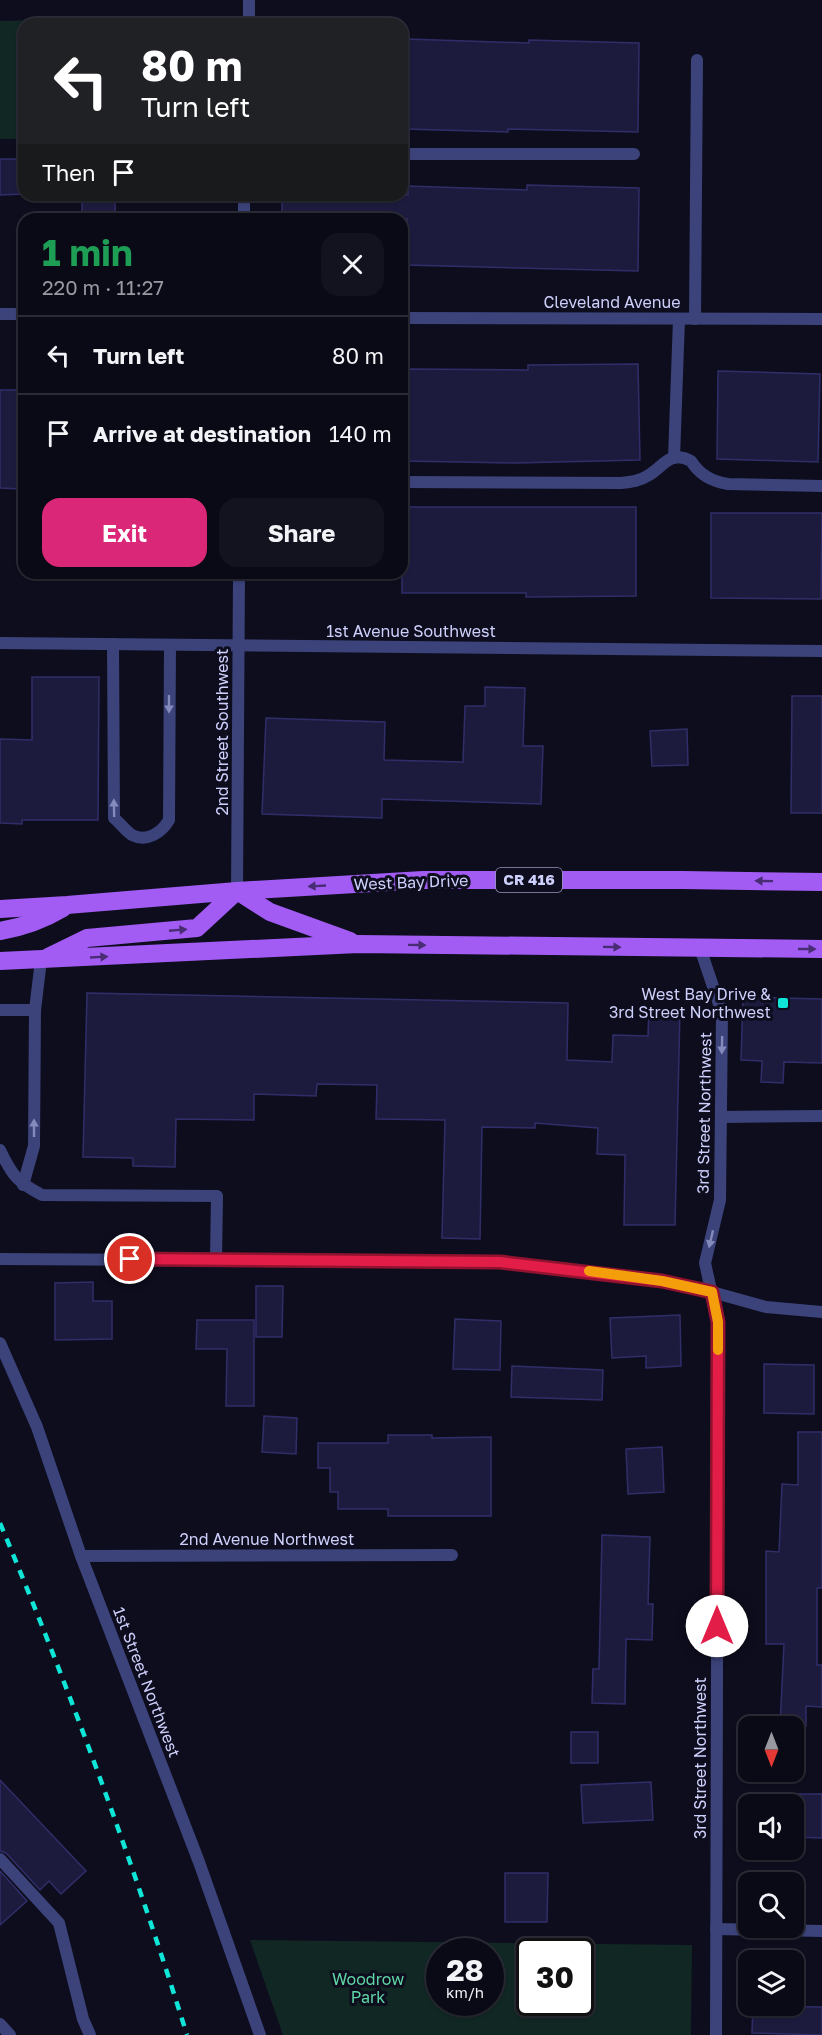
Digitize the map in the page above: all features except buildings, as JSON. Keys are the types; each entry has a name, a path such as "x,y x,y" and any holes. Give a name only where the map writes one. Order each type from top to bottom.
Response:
{"main road":[{"name":"West Bay Drive","path":"0,909 423,880 822,882"},
{"path":"41,960 87,938 197,928 237,891 270,912 358,944"},
{"path":"0,931 21,928 46,918 67,905"},
{"path":"0,961 358,944 822,949"}],"street":[{"path":"249,0 249,18"},
{"path":"695,319 697,60"},
{"path":"408,154 634,154"},
{"path":"0,314 18,314"},
{"name":"Cleveland Avenue","path":"408,318 822,319"},
{"path":"674,458 679,319"},
{"path":"408,482 636,482 651,474 660,464 674,458 685,458 712,481 728,484 822,486"},
{"name":"2nd Street Southwest","path":"237,891 239,579"},
{"name":"1st Avenue Southwest","path":"0,643 822,651"},
{"path":"113,644 114,818 133,836 148,837 163,830 169,820 170,645"},
{"name":"3rd Street Northwest","path":"700,948 722,1013 720,1200 705,1263 718,1322 716,2035"},
{"path":"23,1185 34,1146 35,1010 41,960"},
{"path":"0,1010 35,1010"},
{"path":"721,1117 822,1116"},
{"path":"0,1150 12,1174 23,1185 42,1195 217,1196 216,1259"},
{"path":"0,1259 500,1262 662,1281 766,1307 822,1312"},
{"name":"1st Street Northwest","path":"0,1343 37,1427 81,1556 198,1862 260,2035"},
{"name":"2nd Avenue Northwest","path":"81,1556 452,1555"},
{"path":"0,1859 59,1923 83,2019 90,2035"},
{"path":"716,1929 822,1931"},
{"path":"0,2024 10,2035"}],"green space":[{"path":"0,21 18,21 18,139 0,139"},
{"name":"Woodrow Park","path":"250,1940 426,1942 426,2016 504,2016 504,1943 516,1943 516,2016 594,2016 594,1944 692,1945 691,2035 283,2035"}],"railway":[{"path":"0,1523 100,1777 187,2035"}],"slow traffic":[{"path":"589,1271 662,1281 712,1292 718,1322 718,1350"}],"place":[{"name":"West Bay Drive & 3rd Street Northwest","path":"783,1003"}],"route":[{"path":"130,1259 500,1262 662,1281 712,1292 718,1322 717,1626"}]}
